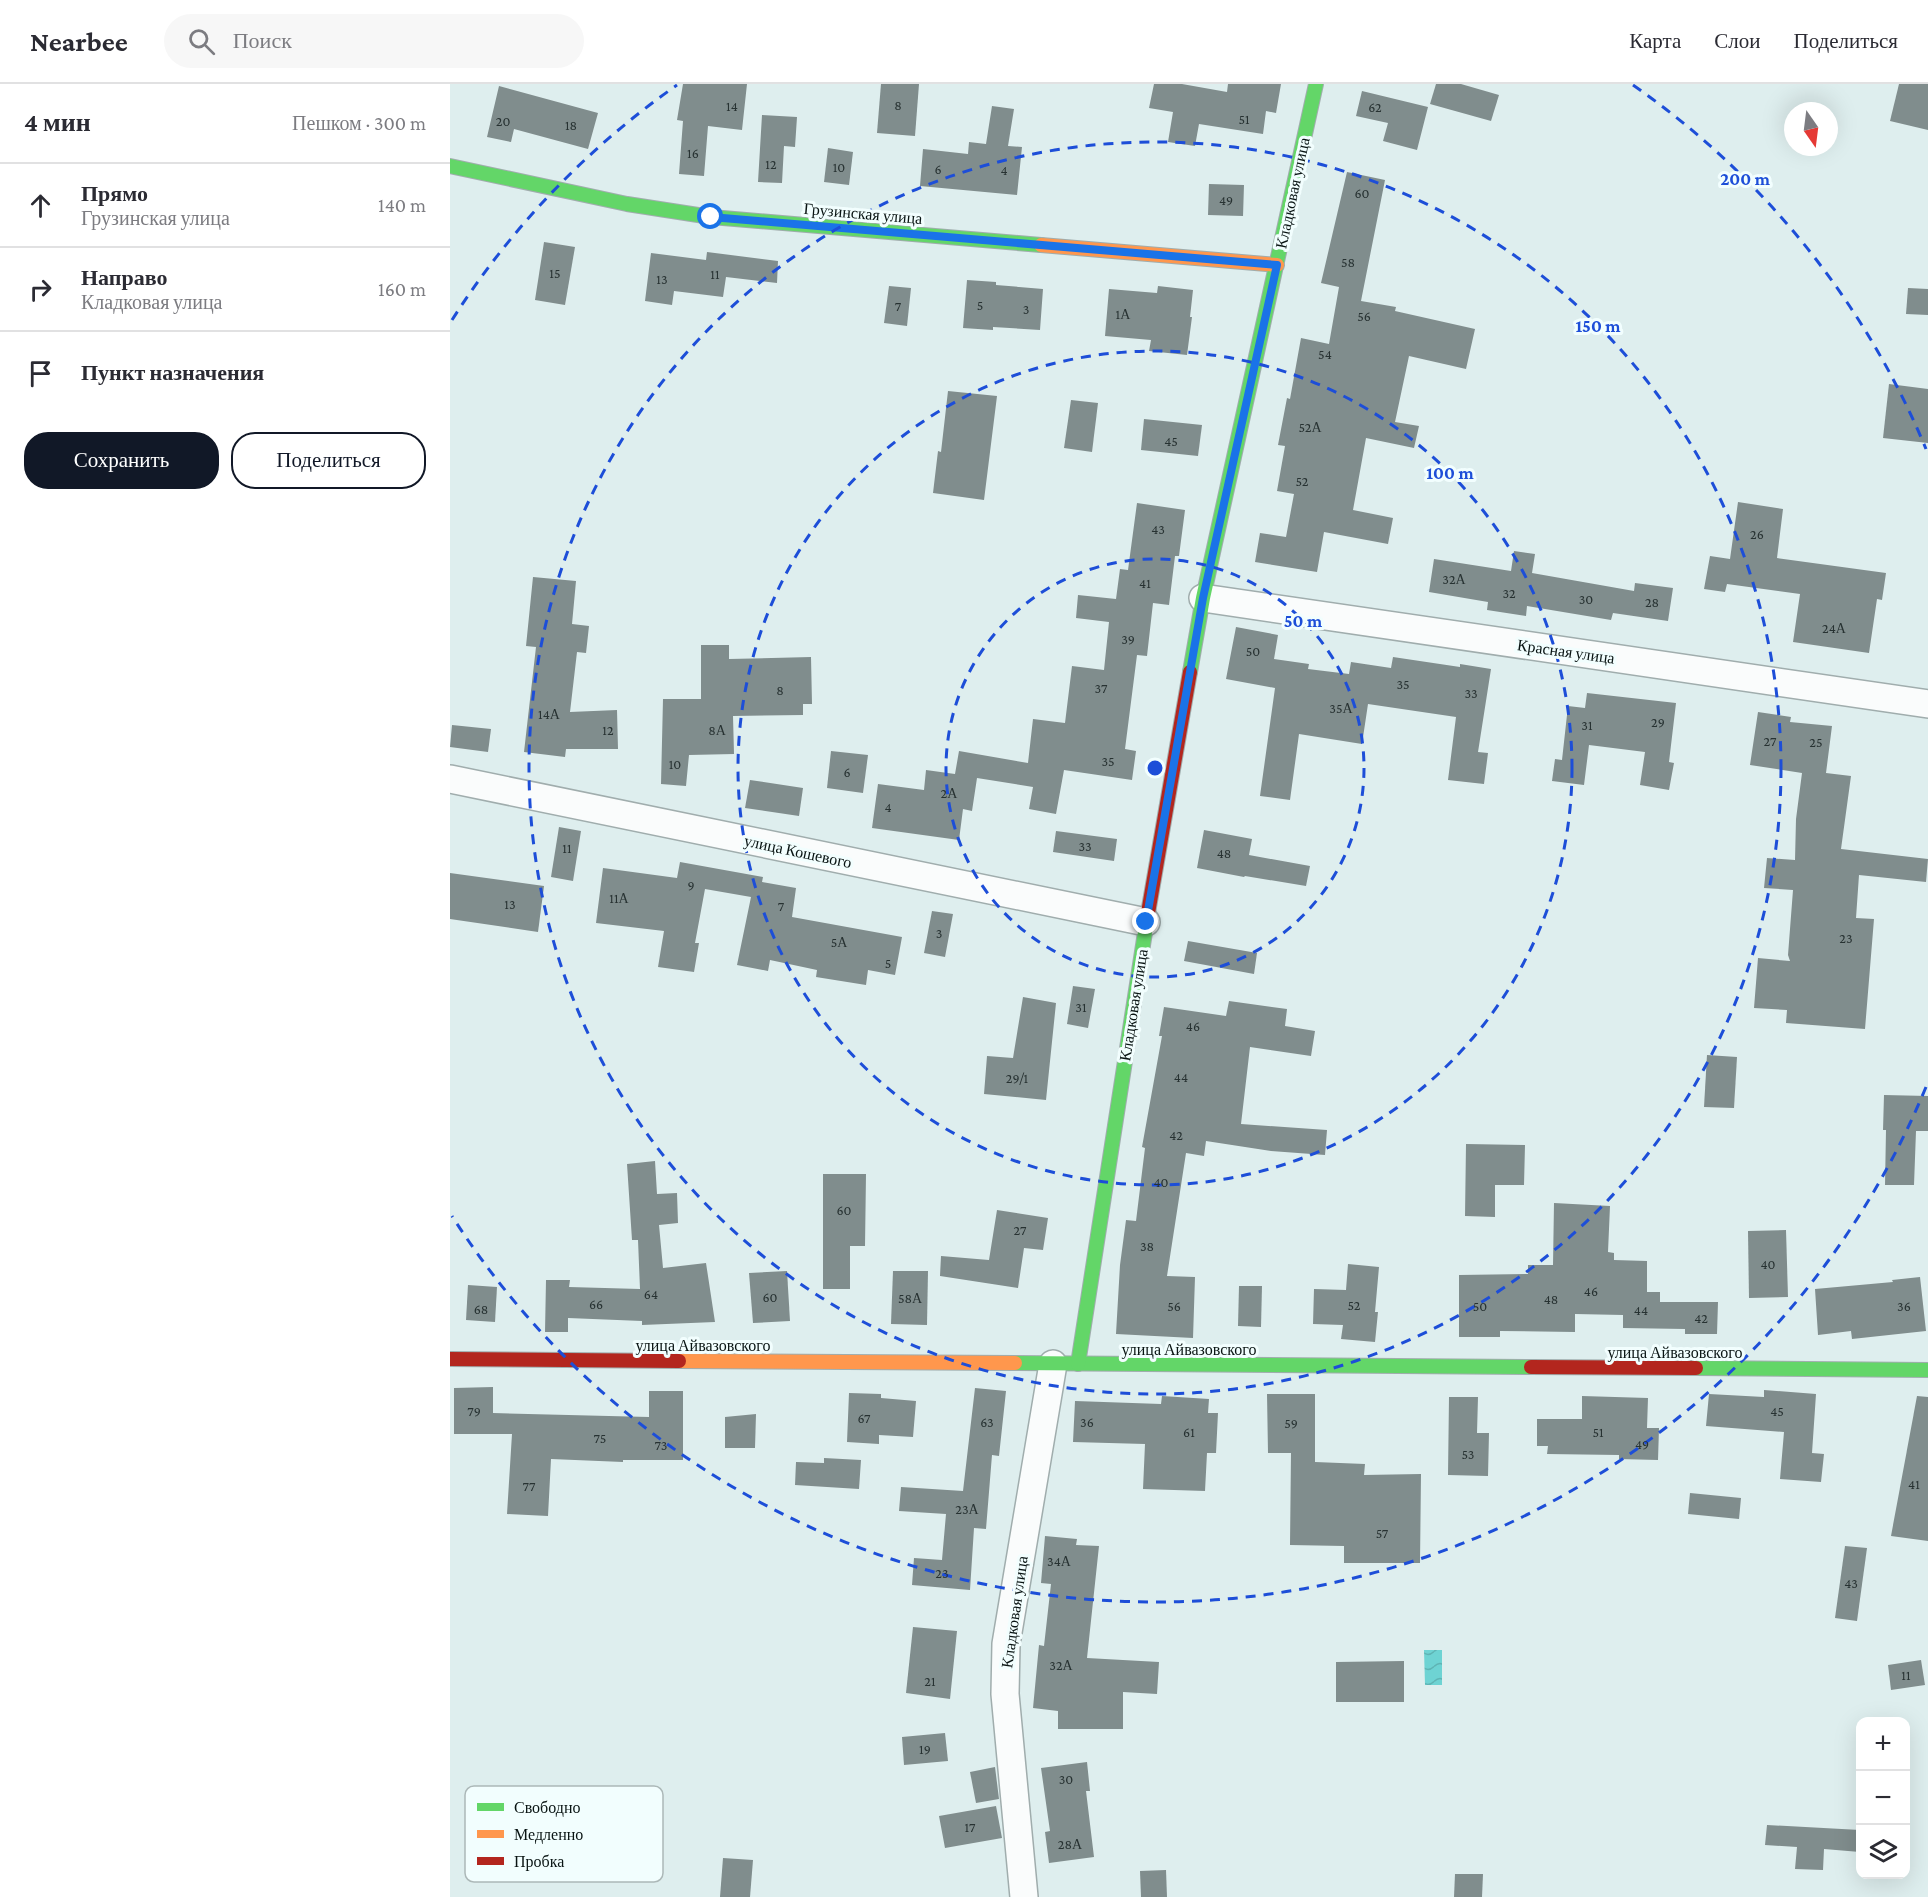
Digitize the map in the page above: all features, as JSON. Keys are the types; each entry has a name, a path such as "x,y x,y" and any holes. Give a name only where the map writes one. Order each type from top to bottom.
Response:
{"street":[{"name":"Кладковая улица","path":"1024,1897 1005,1694 1006,1644 1065,1364 1203,598 1316,84"},
{"name":"Грузинская улица","path":"450,166 627,204 711,217 1277,265"},
{"name":"Красная улица","path":"1203,598 1928,704"},
{"name":"улица Кошевого","path":"450,779 1146,922"},
{"name":"улица Айвазовского","path":"450,1359 1928,1370"}],"water":[{"path":"1424,1650 1442,1650 1442,1685 1425,1685"}],"building":[{"path":"683,84 747,84 742,130 708,126 704,176 679,174 683,121 677,120"},
{"path":"881,84 919,84 915,136 877,133"},
{"path":"1154,84 1182,84 1227,92 1228,84 1281,84 1276,113 1266,111 1263,134 1199,124 1195,146 1168,142 1173,112 1149,108"},
{"path":"1436,84 1461,84 1499,95 1491,121 1430,104"},
{"path":"1899,84 1928,84 1928,130 1890,121"},
{"path":"499,86 598,113 588,149 514,129 511,142 487,137"},
{"path":"1362,91 1428,107 1417,150 1383,141 1388,123 1356,116"},
{"path":"992,106 1014,109 1008,146 1022,147 1017,195 920,186 923,149 968,154 969,142 986,144"},
{"path":"762,115 797,117 795,147 784,146 782,183 758,182"},
{"path":"828,148 853,152 849,185 824,182"},
{"path":"1347,172 1385,180 1361,301 1396,307 1395,311 1475,329 1466,369 1409,356 1395,422 1419,426 1414,448 1366,438 1353,510 1393,518 1388,544 1324,532 1317,572 1255,562 1260,533 1286,537 1294,494 1277,491 1285,446 1278,445 1287,398 1290,399 1301,338 1329,344 1339,287 1321,283"},
{"path":"1209,184 1244,185 1243,216 1208,215"},
{"path":"544,242 575,247 565,305 535,300"},
{"path":"707,252 778,261 777,283 726,277 723,297 674,291 672,305 645,301 651,253 706,260"},
{"path":"967,280 1043,289 1040,330 963,328"},
{"path":"889,286 911,288 907,326 884,323"},
{"path":"1158,286 1193,290 1187,355 1149,351 1151,340 1105,336 1109,289 1157,293"},
{"path":"1908,288 1928,289 1928,315 1906,314"},
{"path":"1889,384 1928,389 1928,443 1883,438"},
{"path":"948,391 997,396 984,500 933,493 938,451 941,452"},
{"path":"1071,400 1098,403 1092,452 1064,448"},
{"path":"1144,419 1202,425 1198,456 1141,450"},
{"path":"1738,502 1783,509 1777,558 1886,573 1882,600 1877,599 1869,653 1793,642 1800,594 1727,584 1725,592 1704,589 1710,556 1730,559"},
{"path":"1137,503 1185,510 1179,556 1175,556 1169,605 1153,603 1147,656 1137,655 1125,749 1136,751 1132,780 1064,770 1056,814 1029,809 1033,787 977,778 972,811 963,809 959,840 872,828 878,784 924,790 926,770 955,774 959,751 1028,763 1033,719 1065,723 1072,666 1104,670 1109,622 1076,618 1078,595 1116,599 1120,569 1128,570"},
{"path":"1514,551 1535,554 1532,573 1634,591 1635,583 1673,588 1668,621 1613,613 1611,620 1527,606 1526,616 1487,610 1488,602 1429,592 1434,559 1511,571"},
{"path":"533,577 576,581 572,624 589,626 586,653 577,652 570,712 617,710 618,749 566,749 565,757 524,752 536,647 526,646"},
{"path":"1236,627 1278,635 1274,659 1309,664 1308,669 1349,674 1351,662 1391,668 1393,657 1491,669 1478,752 1488,753 1484,784 1448,780 1456,717 1368,704 1362,744 1299,734 1290,800 1260,796 1275,688 1226,679"},
{"path":"701,645 729,645 729,659 811,657 812,704 803,704 803,715 733,716 734,754 689,755 686,786 661,784 663,699 701,699"},
{"path":"1587,693 1676,703 1669,762 1674,763 1669,790 1640,785 1645,752 1589,745 1584,785 1552,781 1555,759 1562,760 1568,706 1585,708"},
{"path":"1758,712 1791,717 1790,722 1832,726 1826,773 1851,776 1841,849 1928,859 1926,882 1859,875 1856,918 1874,919 1865,1029 1786,1023 1787,1010 1754,1008 1758,958 1790,961 1788,955 1793,890 1764,888 1767,858 1795,860 1796,819 1802,773 1750,765"},
{"path":"452,725 491,729 488,752 450,747"},
{"path":"831,751 868,755 863,793 827,788"},
{"path":"750,780 803,788 799,816 745,808"},
{"path":"559,827 581,831 573,881 551,877"},
{"path":"1204,830 1252,839 1249,855 1310,866 1306,886 1197,868"},
{"path":"1056,831 1117,839 1114,861 1053,852"},
{"path":"680,862 763,877 762,882 796,888 792,917 902,937 895,975 868,970 866,985 816,977 817,970 770,960 768,971 737,965 751,897 705,889 695,943 699,943 694,972 658,967 664,931 596,923 603,868 677,878"},
{"path":"450,873 544,886 538,932 450,919"},
{"path":"932,911 953,914 945,957 924,953"},
{"path":"1188,941 1257,953 1254,974 1184,961"},
{"path":"1073,986 1095,989 1088,1028 1067,1024"},
{"path":"1023,997 1056,1003 1046,1100 984,1094 987,1056 1013,1058"},
{"path":"1229,1001 1287,1009 1285,1026 1315,1031 1311,1056 1250,1047 1241,1124 1327,1130 1325,1155 1271,1151 1206,1141 1204,1156 1186,1153 1167,1276 1195,1277 1193,1338 1116,1334 1120,1265 1126,1220 1136,1221 1145,1148 1142,1147 1162,1036 1159,1036 1164,1007 1226,1016"},
{"path":"1707,1055 1737,1057 1734,1108 1704,1107"},
{"path":"1884,1095 1928,1096 1928,1131 1916,1131 1914,1185 1885,1185"},
{"path":"1466,1144 1525,1145 1524,1185 1495,1185 1495,1217 1465,1216"},
{"path":"655,1161 657,1194 677,1193 678,1223 659,1225 663,1268 706,1263 715,1322 642,1325 642,1321 568,1318 568,1332 545,1332 546,1280 570,1280 569,1287 640,1289 638,1240 632,1240 627,1164"},
{"path":"823,1174 866,1174 865,1246 850,1246 850,1289 823,1289"},
{"path":"1554,1203 1610,1206 1608,1252 1614,1253 1614,1260 1647,1261 1647,1292 1660,1292 1660,1302 1718,1302 1717,1334 1685,1334 1685,1329 1623,1328 1623,1315 1575,1314 1575,1332 1500,1331 1500,1337 1459,1337 1459,1275 1528,1274 1528,1265 1553,1265"},
{"path":"997,1210 1048,1218 1043,1250 1024,1248 1018,1288 940,1276 941,1256 989,1260"},
{"path":"1786,1230 1788,1297 1749,1298 1748,1231"},
{"path":"1348,1264 1379,1267 1375,1342 1341,1339 1343,1325 1313,1324 1314,1289 1346,1290"},
{"path":"787,1271 790,1321 753,1323 749,1273"},
{"path":"893,1271 928,1271 927,1325 891,1324"},
{"path":"1920,1277 1926,1331 1852,1339 1851,1331 1818,1335 1815,1289 1893,1282 1892,1280"},
{"path":"468,1285 497,1287 495,1322 466,1320"},
{"path":"1239,1286 1262,1286 1261,1327 1238,1326"},
{"path":"493,1387 493,1413 649,1417 649,1391 683,1391 683,1460 623,1460 623,1462 551,1459 548,1516 507,1514 512,1434 454,1434 454,1388"},
{"path":"975,1388 1006,1391 999,1456 992,1455 986,1529 974,1528 970,1590 912,1585 914,1558 942,1560 946,1514 899,1511 901,1487 963,1491"},
{"path":"1764,1390 1816,1394 1812,1453 1824,1454 1821,1482 1780,1479 1784,1432 1706,1426 1709,1394 1764,1397"},
{"path":"849,1393 881,1394 881,1398 916,1401 913,1437 879,1435 879,1444 847,1442"},
{"path":"1267,1394 1315,1394 1315,1462 1365,1464 1364,1475 1421,1474 1420,1563 1344,1563 1344,1546 1290,1545 1291,1453 1268,1453"},
{"path":"1162,1396 1209,1399 1208,1413 1218,1413 1216,1453 1207,1453 1205,1491 1143,1489 1145,1444 1073,1442 1075,1401 1161,1404"},
{"path":"1582,1396 1648,1398 1647,1428 1659,1428 1658,1460 1619,1459 1619,1455 1547,1454 1548,1446 1537,1446 1537,1419 1582,1419"},
{"path":"1917,1396 1928,1397 1928,1541 1891,1536"},
{"path":"1449,1397 1478,1397 1477,1433 1489,1433 1488,1476 1448,1475"},
{"path":"756,1414 755,1448 725,1448 725,1417"},
{"path":"824,1458 861,1460 859,1489 795,1485 796,1462 824,1463"},
{"path":"1690,1493 1741,1498 1739,1519 1688,1514"},
{"path":"1045,1536 1077,1539 1076,1545 1099,1546 1087,1658 1159,1662 1157,1694 1123,1692 1123,1729 1058,1729 1058,1711 1033,1708 1039,1645 1044,1646 1051,1584 1041,1583"},
{"path":"1845,1546 1867,1548 1857,1621 1835,1618"},
{"path":"913,1627 957,1631 950,1699 906,1693"},
{"path":"1921,1660 1925,1685 1891,1690 1888,1665"},
{"path":"1404,1661 1404,1702 1336,1702 1336,1662"},
{"path":"945,1733 948,1761 904,1765 902,1737"},
{"path":"1087,1762 1090,1791 1086,1791 1094,1857 1049,1863 1045,1832 1050,1831 1041,1768"},
{"path":"995,1767 999,1799 976,1803 970,1772"},
{"path":"996,1806 1002,1838 945,1848 939,1816"},
{"path":"1767,1825 1856,1830 1856,1852 1824,1849 1823,1870 1795,1869 1797,1847 1765,1845"},
{"path":"723,1858 753,1860 750,1897 720,1897"},
{"path":"1166,1870 1167,1897 1141,1897 1140,1871"},
{"path":"1455,1874 1483,1874 1482,1897 1454,1897"}],"traffic: fast":[{"path":"1190,672 1203,598 1316,84"},
{"path":"450,166 627,204 711,217 1041,245"},
{"path":"1078,1364 1148,913"},
{"path":"1015,1363 1531,1367"},
{"path":"1696,1368 1928,1370"}],"traffic: slow":[{"path":"1041,245 1277,265"},
{"path":"679,1361 1015,1363"}],"traffic: jam":[{"path":"1148,913 1190,672"},
{"path":"450,1359 679,1361"},
{"path":"1531,1367 1696,1368"}],"route":[{"path":"711,217 1277,265 1203,598 1146,922"}]}
